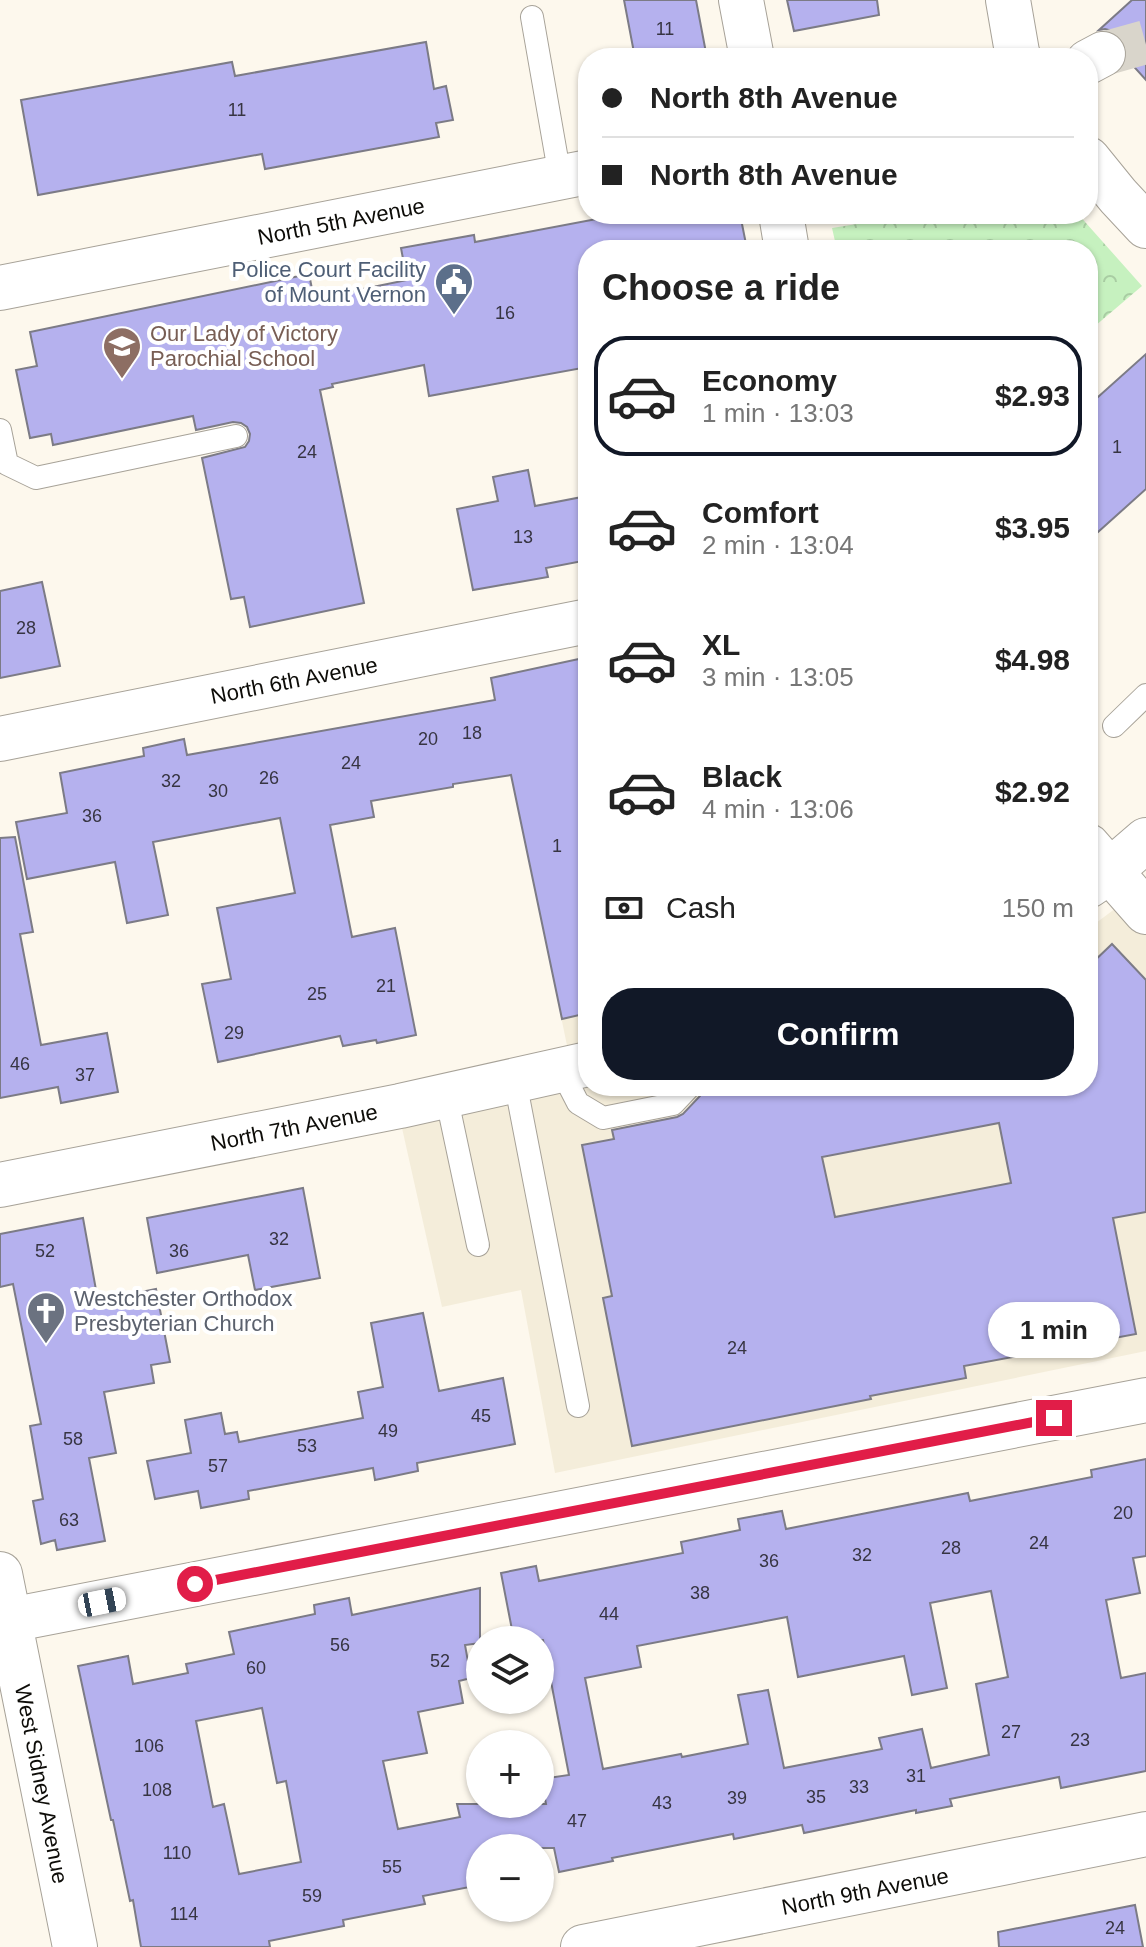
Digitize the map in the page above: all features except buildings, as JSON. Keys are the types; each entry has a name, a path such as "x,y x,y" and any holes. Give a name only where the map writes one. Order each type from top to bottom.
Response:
{"street":[{"path":"741,0 750,48"},
{"path":"1008,0 1016,48"},
{"path":"1098,171 1146,226"},
{"name":"North 5th Avenue","path":"0,288 574,174"},
{"name":"North 6th Avenue","path":"0,739 578,623"},
{"path":"1098,866 1146,840"},
{"path":"1098,871 1146,912"},
{"name":"North 7th Avenue","path":"0,1185 574,1067"},
{"path":"5,1621 1146,1400"},
{"name":"West Sidney Avenue","path":"0,1574 5,1621 75,1947"},
{"name":"North 9th Avenue","path":"583,1947 1146,1834"}],"lane":[{"path":"532,17 574,174"},
{"path":"0,430 7,464 36,478 236,436"},
{"path":"1114,726 1146,695"},
{"path":"574,1067 578,1103 603,1118 673,1104 681,1096"},
{"path":"515,1081 578,1406"},
{"path":"446,1095 478,1245"}],"shaded area":[{"path":"578,659 578,1096 1098,1096 1098,922 1120,905 1146,933 1146,1351 555,1473 521,1290 442,1307 402,1128 576,1089 491,678"}],"green space":[{"path":"857,224 1087,224 1142,286 1098,323 1098,240 835,240 832,228"}],"tunnel":[{"path":"1103,54 1146,42"}],"place":[{"name":"Police Court Facility of Mount Vernon","path":"454,316"},
{"name":"Our Lady of Victory Parochial School","path":"122,380"},
{"name":"Westchester Orthodox Presbyterian Church","path":"46,1345"}],"route":[{"path":"195,1584 1054,1418"}]}
